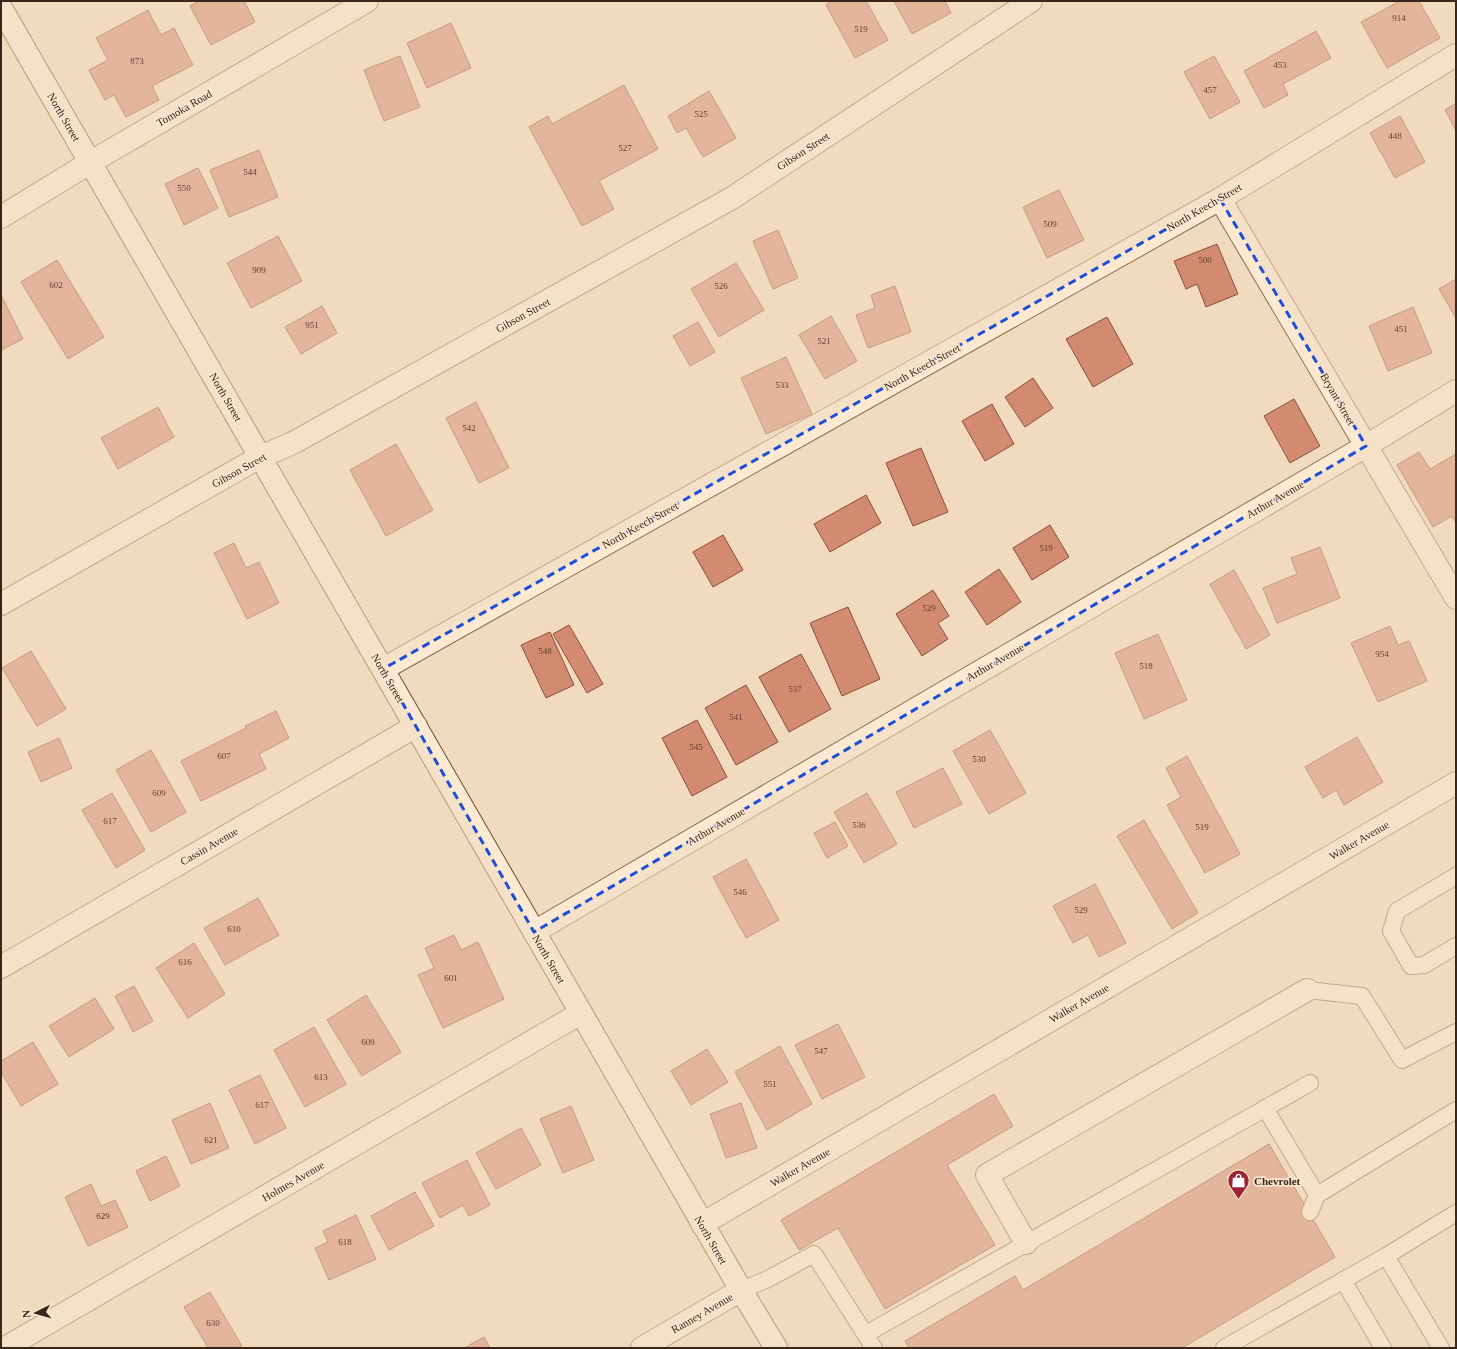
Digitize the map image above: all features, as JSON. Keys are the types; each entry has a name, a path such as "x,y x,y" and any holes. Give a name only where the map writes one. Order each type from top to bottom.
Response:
{"street":[{"name":"Tomoka Road","path":"1,217 91,162 368,1"},
{"name":"Gibson Street","path":"1,604 260,457 300,439 732,198 1031,1"},
{"name":"North Street","path":"1,8 702,1224 776,1348"},
{"name":"North Keech Street","path":"383,669 1220,199 1456,54"},
{"name":"Bryant Street","path":"1220,199 1456,598"},
{"name":"Arthur Avenue","path":"534,932 1366,446 1456,391"},
{"name":"Cassin Avenue","path":"1,967 416,726"},
{"name":"Walker Avenue","path":"702,1224 1456,783"},
{"path":"1026,1243 987,1175 1307,990"},
{"name":"Holmes Avenue","path":"5,1348 581,1013"},
{"name":"Ranney Avenue","path":"642,1348 741,1290"}],"lane":[{"path":"1456,876 1397,911 1391,931 1411,966 1424,965 1456,946"},
{"path":"1307,990 1362,996 1402,1060 1456,1032"},
{"path":"866,1334 1310,1083"},
{"path":"1265,1108 1317,1195"},
{"path":"1310,1212 1317,1195 1456,1110"},
{"path":"1224,1348 1455,1217"},
{"path":"741,1290 766,1280 814,1254 874,1348"},
{"path":"1386,1256 1441,1348"},
{"path":"1344,1280 1383,1348"}],"highlighted area":[{"path":"1220,199 1366,446 534,932 383,669"}],"building":[{"path":"199,1 244,1 255,22 211,45 190,6"},
{"path":"832,1 866,1 888,40 855,58 826,5"},
{"path":"894,1 945,1 951,13 912,34"},
{"path":"1400,1 1419,1 1440,38 1387,68 1361,22"},
{"path":"148,10 161,35 174,28 193,65 152,86 159,100 126,117 114,95 105,100 89,70 108,60 96,38"},
{"path":"451,23 471,68 427,88 407,43"},
{"path":"1316,31 1331,58 1283,84 1288,95 1264,108 1244,71"},
{"path":"400,56 420,107 384,121 364,70"},
{"path":"1214,56 1240,102 1210,119 1184,72"},
{"path":"624,85 658,149 599,181 614,209 582,226 529,127 548,116 552,124"},
{"path":"709,91 736,138 703,157 686,128 677,133 668,116"},
{"path":"1456,103 1456,131 1445,110"},
{"path":"1400,116 1425,162 1395,178 1370,133"},
{"path":"259,150 278,197 229,217 210,170"},
{"path":"198,168 218,208 184,225 165,184"},
{"path":"1059,190 1084,240 1047,258 1023,207"},
{"path":"778,230 798,278 773,289 753,241"},
{"path":"278,236 302,281 251,308 227,263"},
{"path":"1217,244 1238,294 1206,307 1197,284 1186,289 1174,261"},
{"path":"57,260 104,337 68,359 21,282"},
{"path":"736,263 764,310 719,337 691,289"},
{"path":"1456,279 1456,318 1439,289"},
{"path":"895,286 911,332 868,348 856,315 875,308 871,295"},
{"path":"1,295 23,339 1,350"},
{"path":"322,306 337,333 301,354 285,327"},
{"path":"1413,307 1432,353 1388,371 1369,326"},
{"path":"831,316 857,361 825,379 799,335"},
{"path":"1107,317 1133,364 1093,387 1066,339"},
{"path":"698,322 715,352 690,366 673,336"},
{"path":"786,357 812,414 766,434 741,378"},
{"path":"1033,378 1053,408 1025,427 1005,397"},
{"path":"1294,399 1320,446 1290,463 1264,416"},
{"path":"476,402 509,468 479,483 446,418"},
{"path":"992,404 1014,444 985,461 962,421"},
{"path":"158,407 174,437 118,469 101,438"},
{"path":"396,444 433,510 386,536 350,470"},
{"path":"921,448 948,512 913,526 886,463"},
{"path":"1419,452 1430,469 1456,454 1456,523 1452,516 1433,527 1397,465"},
{"path":"866,495 881,523 830,552 814,524"},
{"path":"1050,525 1069,557 1032,580 1013,548"},
{"path":"723,535 743,570 713,587 693,552"},
{"path":"234,543 246,568 259,562 279,603 247,619 214,553"},
{"path":"1320,547 1340,598 1277,623 1263,588 1297,574 1291,558"},
{"path":"999,569 1021,602 987,625 965,592"},
{"path":"1234,570 1270,635 1246,649 1210,584"},
{"path":"933,590 949,616 938,623 948,639 922,656 896,614"},
{"path":"848,607 880,679 842,696 810,623"},
{"path":"569,625 603,684 587,693 553,634"},
{"path":"1390,626 1398,645 1409,641 1427,681 1378,702 1351,643"},
{"path":"550,632 574,685 546,698 521,645"},
{"path":"1158,634 1187,700 1144,719 1115,653"},
{"path":"31,651 66,709 37,726 2,668"},
{"path":"801,654 831,709 789,732 759,677"},
{"path":"746,685 778,742 736,765 705,708"},
{"path":"276,711 289,738 259,754 266,769 201,801 181,761"},
{"path":"697,720 727,777 692,796 662,738"},
{"path":"990,730 1026,793 989,814 953,751"},
{"path":"1357,737 1383,782 1344,805 1336,790 1323,798 1305,767"},
{"path":"59,738 72,768 41,782 28,752"},
{"path":"151,750 186,812 151,832 116,770"},
{"path":"1187,756 1240,854 1205,873 1167,805 1181,797 1166,768"},
{"path":"943,768 962,804 914,828 896,792"},
{"path":"112,793 145,850 116,868 82,810"},
{"path":"867,793 897,844 864,863 834,812"},
{"path":"1144,820 1198,913 1172,929 1117,836"},
{"path":"835,822 848,846 827,858 814,833"},
{"path":"746,859 779,920 746,938 713,877"},
{"path":"1095,884 1126,943 1099,957 1088,935 1073,943 1053,906"},
{"path":"258,898 279,935 225,965 204,928"},
{"path":"454,935 461,950 478,942 504,999 443,1028 418,975 434,968 425,948"},
{"path":"194,943 225,994 188,1018 156,968"},
{"path":"134,986 153,1021 133,1032 115,996"},
{"path":"366,995 401,1052 362,1076 327,1020"},
{"path":"95,998 114,1029 69,1057 49,1026"},
{"path":"838,1024 865,1077 822,1099 795,1045"},
{"path":"314,1027 346,1084 305,1107 274,1050"},
{"path":"33,1042 58,1084 21,1106 1,1072 1,1061"},
{"path":"780,1046 812,1104 767,1130 735,1072"},
{"path":"707,1049 728,1082 691,1105 671,1071"},
{"path":"260,1075 286,1128 255,1144 229,1090"},
{"path":"994,1094 1013,1126 947,1165 995,1245 885,1309 838,1228 799,1250 781,1220"},
{"path":"210,1103 229,1148 191,1164 172,1120"},
{"path":"741,1103 757,1148 726,1158 710,1114"},
{"path":"571,1106 594,1160 563,1173 540,1119"},
{"path":"521,1128 541,1165 496,1189 476,1153"},
{"name":"Chevrolet","path":"1269,1144 1335,1257 1182,1348 909,1348 905,1341 1015,1276 1023,1290"},
{"path":"166,1156 180,1186 150,1201 136,1171"},
{"path":"467,1160 490,1205 469,1216 463,1205 440,1218 422,1183"},
{"path":"91,1184 101,1206 115,1200 128,1227 88,1246 65,1197"},
{"path":"415,1192 434,1226 389,1250 371,1216"},
{"path":"356,1215 376,1259 329,1280 315,1248 328,1242 323,1231"},
{"path":"210,1292 242,1346 238,1348 208,1348 184,1307"},
{"path":"484,1337 490,1348 464,1348"}],"place":[{"name":"Chevrolet","path":"1238,1200"}]}
